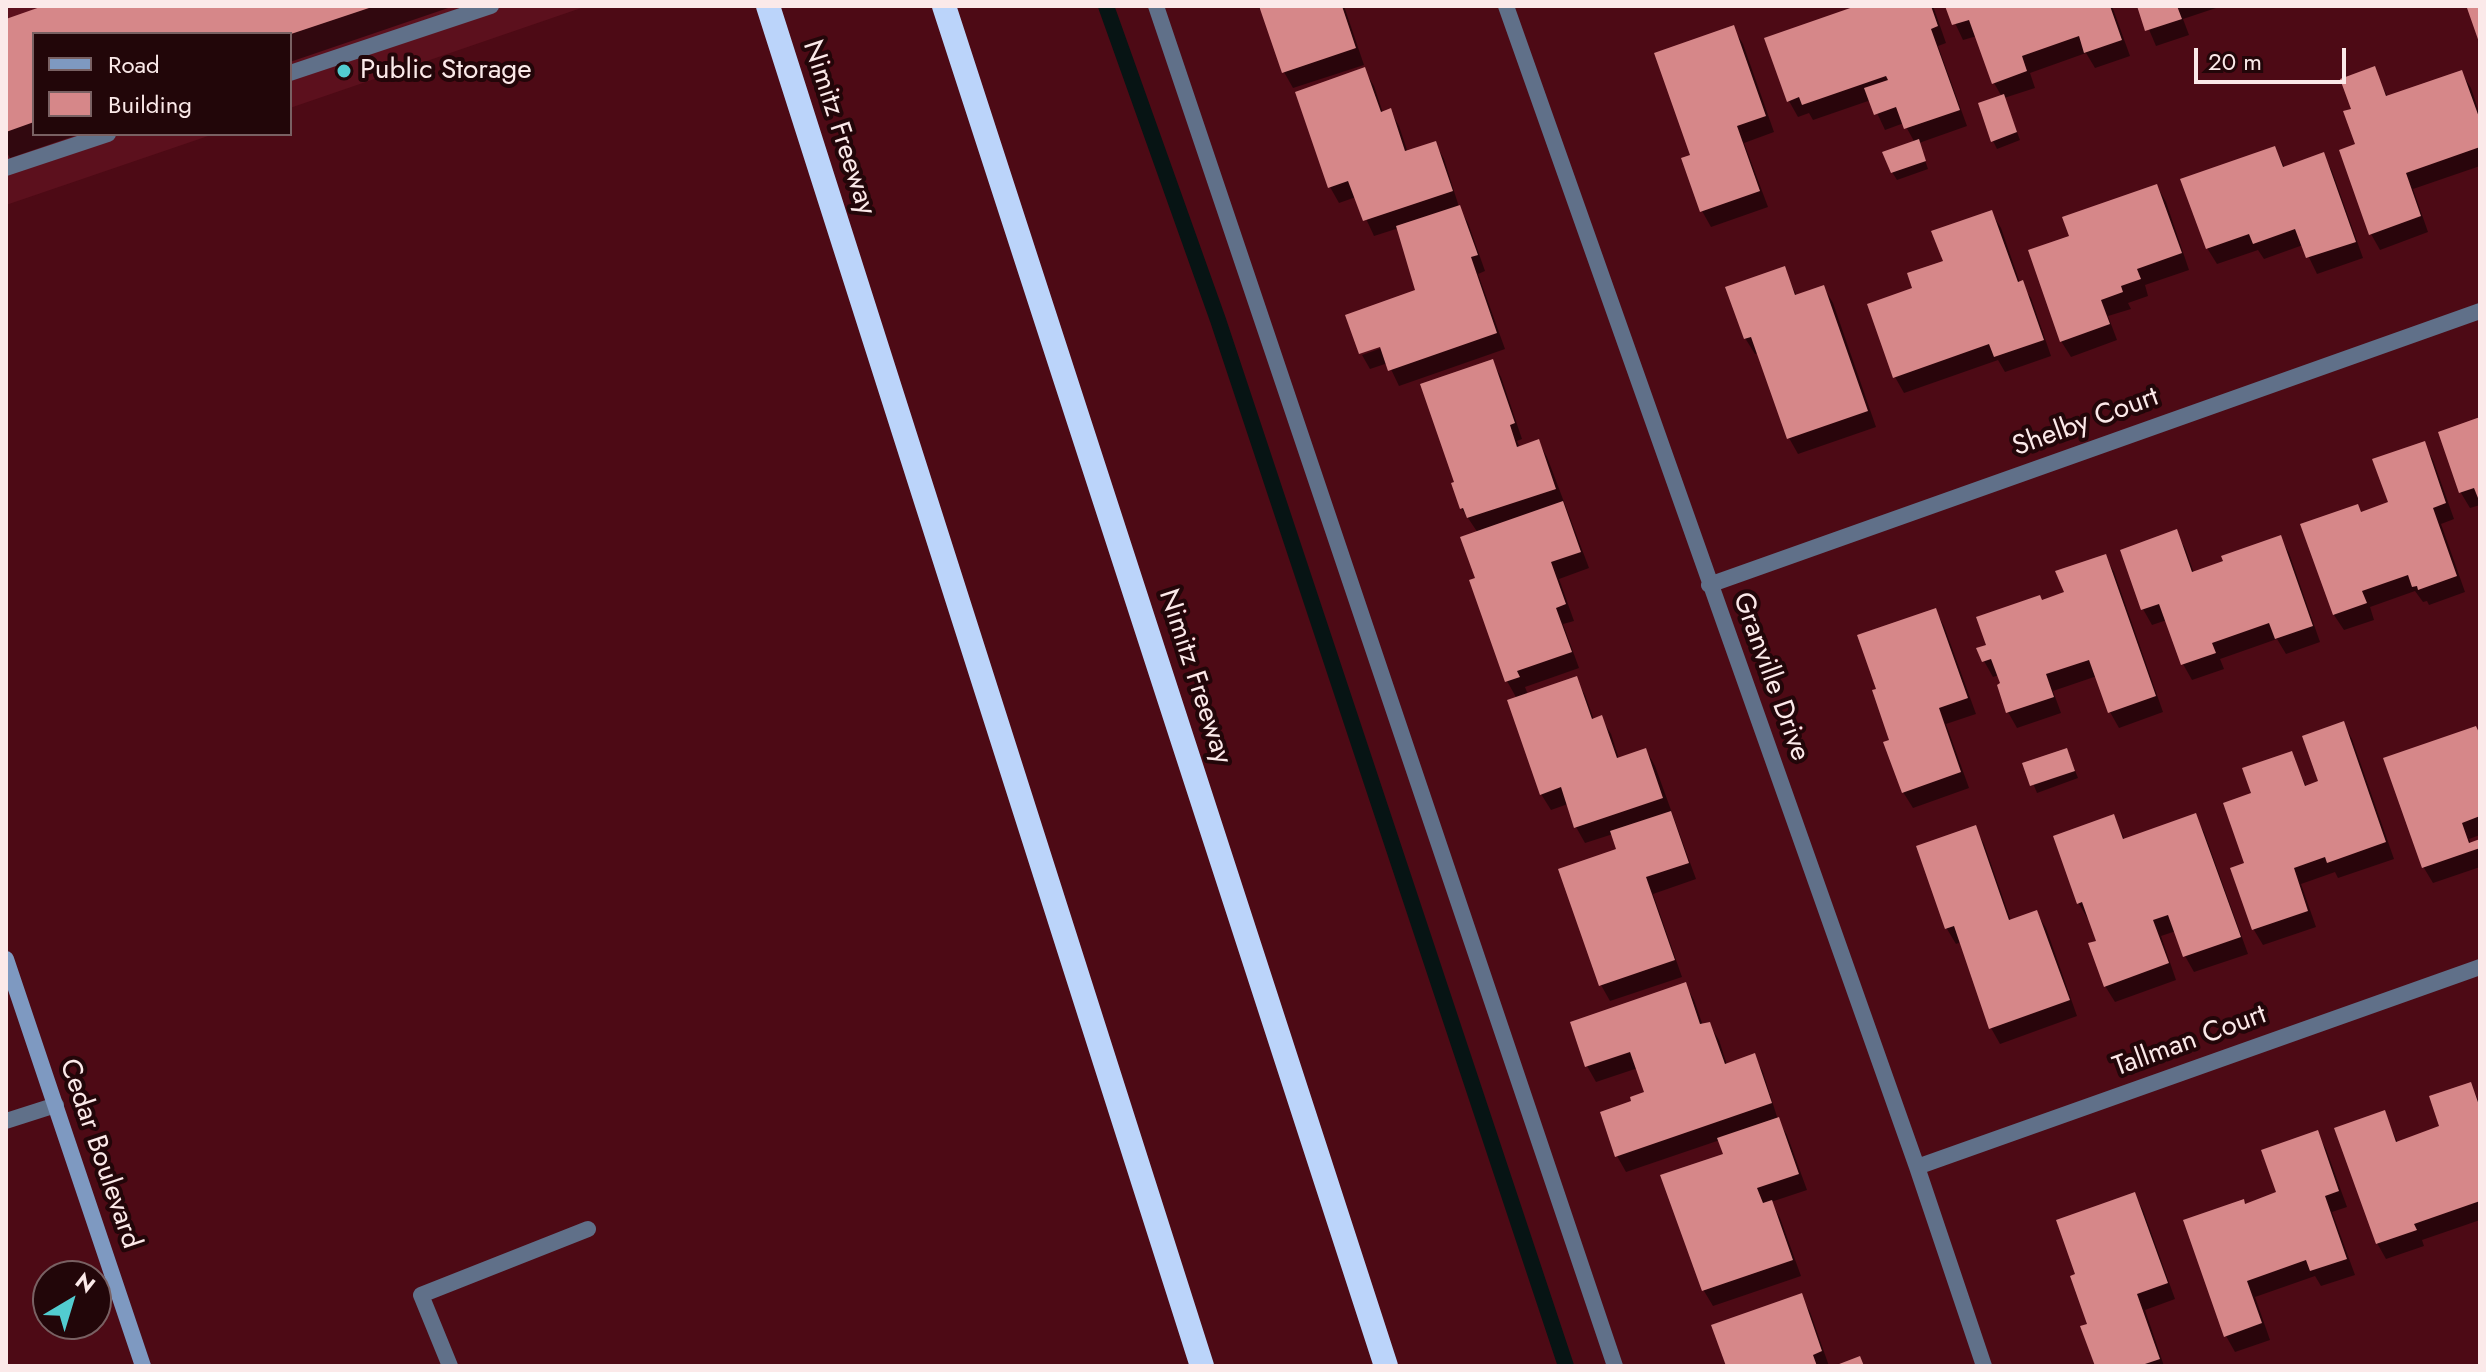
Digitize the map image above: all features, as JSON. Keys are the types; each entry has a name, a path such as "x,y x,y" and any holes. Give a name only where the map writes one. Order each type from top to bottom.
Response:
{"highway":[{"name":"Nimitz Freeway","path":"768,6 1202,1366"},
{"name":"Nimitz Freeway","path":"944,6 1386,1366"}],"main road":[{"name":"Cedar Boulevard","path":"6,959 143,1366"}],"street":[{"path":"292,72 491,6"},
{"path":"1156,6 1615,1366"},
{"name":"Granville Drive","path":"1506,6 1917,1167 1984,1366"},
{"path":"6,168 102,136"},
{"name":"Shelby Court","path":"1709,585 2480,311"},
{"name":"Tallman Court","path":"1917,1167 2480,967"},
{"path":"6,1121 56,1105"},
{"path":"450,1366 421,1295 588,1229"}],"shaded area":[{"name":"Public Storage","path":"6,6 587,6 292,107 292,32 32,32 32,136 208,136 6,205"}],"building":[{"path":"43,6 372,6 292,34 32,32 32,123 6,132 6,19"},
{"path":"1259,6 1342,6 1356,48 1282,73"},
{"path":"1856,6 1931,6 1938,26 1931,29 1960,110 1904,129 1896,107 1874,115 1864,88 1888,80 1886,76 1802,105 1799,97 1787,102 1764,38"},
{"path":"1945,6 2110,6 2122,40 2084,53 2079,36 2022,56 2027,71 1992,84 1969,20 1952,25"},
{"path":"2137,6 2177,6 2182,19 2145,31"},
{"path":"2480,6 2480,45 2467,8"},
{"path":"1734,25 1766,116 1737,126 1760,191 1700,212 1681,158 1690,155 1654,53"},
{"path":"2375,66 2386,96 2462,70 2480,120 2480,147 2406,173 2421,216 2369,235 2339,150 2355,144 2343,111 2351,109 2340,79"},
{"path":"1365,67 1381,112 1391,108 1405,151 1436,141 1453,191 1363,221 1348,181 1328,188 1295,92"},
{"path":"2004,94 2017,132 1991,142 1978,103"},
{"path":"1919,139 1926,161 1891,173 1882,152"},
{"path":"2275,146 2283,167 2324,152 2356,242 2306,258 2295,229 2253,244 2249,234 2206,249 2180,179"},
{"path":"2157,184 2182,253 2137,269 2141,279 2121,286 2123,292 2101,300 2110,324 2060,342 2028,250 2069,236 2062,217"},
{"path":"1460,205 1478,255 1471,257 1497,333 1388,371 1380,347 1359,354 1345,315 1415,290 1396,226"},
{"path":"1992,210 2018,282 2023,280 2044,340 1994,357 1989,344 1893,378 1867,304 1912,288 1907,273 1943,261 1931,231"},
{"path":"1785,266 1795,295 1824,285 1868,411 1787,439 1751,337 1744,339 1725,287"},
{"path":"1493,359 1515,423 1510,425 1517,447 1539,439 1556,489 1467,518 1463,508 1460,509 1451,483 1454,482 1420,384"},
{"path":"2480,417 2480,503 2474,488 2459,493 2438,432"},
{"path":"2425,441 2446,503 2433,508 2457,576 2418,590 2417,586 2412,587 2408,575 2362,591 2367,603 2333,615 2300,524 2358,504 2361,512 2388,502 2372,459"},
{"path":"1563,501 1581,552 1551,562 1566,604 1556,608 1572,652 1517,671 1520,677 1505,682 1469,580 1475,578 1460,537"},
{"path":"2177,529 2192,572 2223,561 2221,556 2281,535 2313,626 2275,639 2269,623 2212,643 2216,653 2181,665 2159,604 2141,610 2120,550"},
{"path":"2106,554 2156,696 2108,713 2089,660 2046,674 2054,697 2006,713 1991,659 1982,662 1976,648 1986,645 1976,617 2040,595 2042,600 2064,592 2055,571"},
{"path":"1936,608 1968,698 1939,708 1961,772 1902,793 1883,742 1889,740 1872,690 1876,689 1857,635"},
{"path":"1577,676 1592,719 1602,715 1617,758 1646,748 1663,798 1574,828 1561,787 1540,795 1507,700"},
{"path":"2344,721 2386,842 2327,863 2325,857 2294,868 2308,911 2252,930 2230,868 2244,863 2223,803 2251,793 2242,768 2292,751 2305,786 2318,781 2302,736"},
{"path":"2476,726 2480,735 2480,816 2462,823 2469,843 2480,839 2480,848 2422,868 2383,758"},
{"path":"2067,748 2075,771 2030,786 2022,763"},
{"path":"1671,811 1689,863 1646,877 1675,960 1599,986 1558,869 1616,849 1610,831"},
{"path":"2196,813 2241,937 2183,957 2168,915 2153,920 2169,963 2104,987 2088,943 2096,941 2082,902 2077,904 2053,836 2114,814 2123,839"},
{"path":"1976,825 2009,920 2037,910 2070,1000 1989,1029 1954,926 1945,929 1916,846"},
{"path":"1686,982 1700,1024 1710,1022 1725,1064 1755,1053 1772,1103 1615,1157 1600,1112 1631,1101 1630,1097 1644,1092 1630,1052 1585,1067 1570,1022"},
{"path":"2471,1082 2480,1108 2480,1201 2414,1224 2417,1230 2376,1244 2334,1128 2385,1110 2396,1142 2439,1126 2429,1096"},
{"path":"1779,1117 1799,1174 1757,1188 1763,1203 1772,1200 1793,1260 1702,1291 1660,1175 1723,1154 1717,1138"},
{"path":"2318,1130 2339,1191 2325,1196 2347,1259 2310,1271 2306,1260 2247,1281 2262,1323 2224,1337 2183,1220 2244,1199 2245,1204 2276,1192 2261,1150"},
{"path":"2135,1192 2168,1283 2137,1294 2160,1359 2139,1366 2095,1366 2080,1326 2087,1324 2070,1276 2075,1274 2056,1220"},
{"path":"1802,1293 1822,1351 1813,1355 1817,1366 1726,1366 1711,1325"},
{"path":"1860,1356 1864,1366 1834,1366"}],"waterway":[{"path":"1106,6 1218,320 1566,1366"}],"place":[{"name":"Public Storage","path":"344,71"}]}
